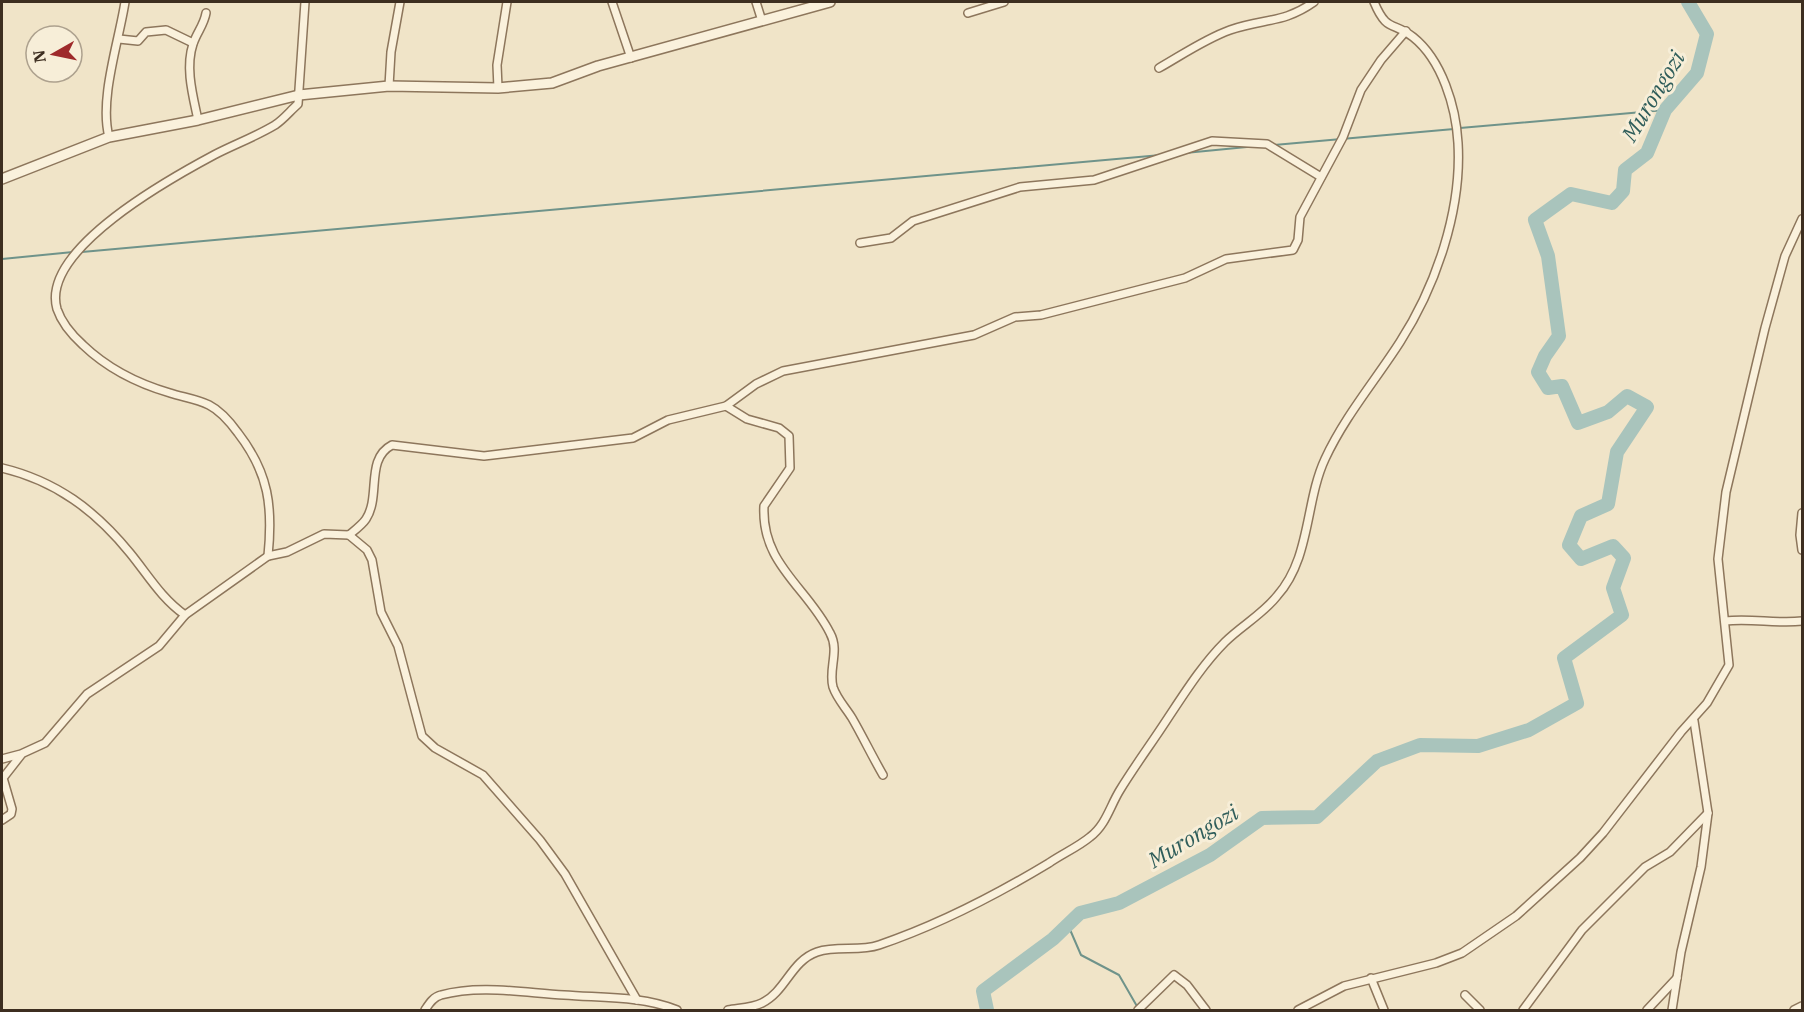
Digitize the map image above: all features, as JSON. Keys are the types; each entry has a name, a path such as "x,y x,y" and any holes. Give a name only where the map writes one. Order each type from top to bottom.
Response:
{"street":[{"path":"109,137 107,115 125,2"},
{"path":"268,556 269,517 266,481 245,442 231,423 207,404 153,387 101,361 72,334 63,322 55,294 61,276 72,261 113,218 198,163 283,120 298,104 305,2"},
{"path":"389,86 391,52 400,2"},
{"path":"498,88 497,65 507,2"},
{"path":"612,2 631,58"},
{"path":"756,2 762,21"},
{"path":"2,179 109,137 198,120 299,95 389,86 498,88 552,83 828,2"},
{"path":"968,13 1004,2"},
{"path":"1159,68 1227,31 1288,18 1314,2"},
{"path":"728,1011 755,1005 768,999 805,957 819,951 878,945 924,927 1010,887 1092,836 1103,824 1117,794 1194,680 1222,645 1277,597 1292,572 1299,553 1323,463 1345,420 1399,344 1420,309 1446,237 1458,175 1458,139 1442,76 1427,51 1406,32 1392,28 1380,15 1374,2"},
{"path":"198,120 190,83 193,43 204,25 206,13"},
{"path":"119,39 138,41 146,32 166,30 193,43"},
{"path":"349,536 367,517 377,460 384,449 392,445 484,456 612,442 641,436 668,420 726,406 756,384 783,371 974,335 1015,317 1041,315 1185,278 1226,259 1293,250 1298,240 1300,217 1343,137 1361,90 1381,60 1406,32"},
{"path":"860,243 891,238 913,221 1020,187 1094,180 1212,141 1267,144 1321,177"},
{"path":"1298,1011 1344,986 1436,963 1462,953 1516,916 1580,858 1603,833 1682,732 1694,721 1719,685 1729,665 1718,559 1726,492 1764,328 1785,256 1803,219"},
{"path":"726,406 747,419 779,428 789,436 790,468 764,506 773,557 805,595 830,631 834,642 832,684 836,696 852,718 864,745 883,775"},
{"path":"2,468 55,487 87,508 129,552 162,596 185,615"},
{"path":"1803,513 1800,535 1803,550"},
{"path":"2,759 21,754 45,743 87,694 159,646 185,615 268,556 287,552 324,534 349,536 367,550 372,560 381,612 398,646 422,736 435,748 483,775 540,840 566,874 637,1000"},
{"path":"1725,621 1748,619 1787,623 1803,621"},
{"path":"1672,1011 1701,867 1708,813 1694,721"},
{"path":"2,820 11,814 12,809 3,778 21,754"},
{"path":"1523,1011 1582,930 1645,867 1670,852 1708,813"},
{"path":"1138,1011 1168,977 1174,975 1187,985 1206,1011"},
{"path":"1371,978 1384,1011"},
{"path":"1647,1011 1677,978"},
{"path":"425,1011 431,1001 440,995 472,992 637,1000 662,1004 677,1011"},
{"path":"1465,995 1480,1011"},
{"path":"1794,1011 1803,1006"}],"waterway":[{"name":"Murongozi","path":"987,1010 983,991 1053,939 1080,913 1119,903 1210,855 1262,818 1317,817 1377,761 1420,745 1478,746 1529,730 1577,703 1564,658 1622,615 1613,588 1624,558 1613,546 1581,559 1569,545 1581,516 1608,504 1617,452 1647,407 1627,396 1608,412 1578,423 1562,386 1548,388 1538,372 1545,356 1559,336 1548,256 1535,220 1571,194 1612,203 1623,191 1625,170 1647,153 1665,110 1697,73 1707,34 1688,2"},
{"path":"1460,128 1665,110"},
{"path":"1274,145 1454,129"},
{"path":"1185,153 1257,146"},
{"path":"82,252 1161,155"},
{"path":"2,259 73,252"},
{"path":"1068,925 1081,955 1119,975 1138,1008"}]}
